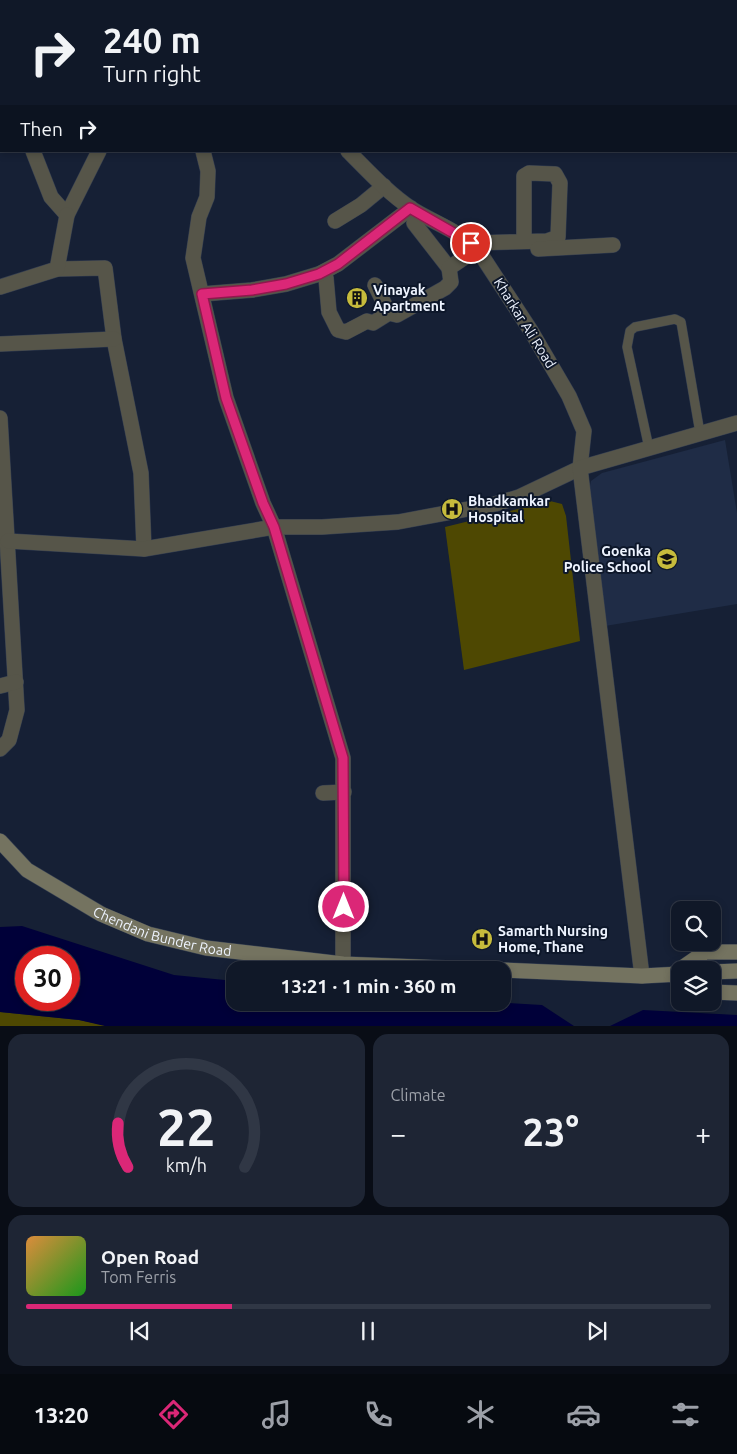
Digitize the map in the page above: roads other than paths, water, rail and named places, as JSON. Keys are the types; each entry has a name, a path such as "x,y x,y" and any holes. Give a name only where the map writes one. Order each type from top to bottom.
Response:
{"main road":[{"name":"Chendani Bunder Road","path":"0,841 27,870 101,914 148,934 206,948 317,961"},
{"path":"695,961 705,952 737,952"},
{"path":"511,970 671,977"},
{"path":"721,972 737,971"},
{"path":"721,992 737,993"}],"street":[{"path":"33,152 51,197 66,214"},
{"path":"57,270 66,214 99,152"},
{"path":"203,152 208,171 207,197 199,217 193,258 226,398 263,503 274,527 343,758 343,961"},
{"name":"Kharkar Ali Road","path":"349,152 410,208 477,249 532,331 570,396 584,431 580,468 642,976"},
{"path":"449,268 477,249 524,241 547,241 558,237 560,184 555,174 529,173 524,176 524,241"},
{"path":"335,221 361,205 384,186"},
{"path":"202,294 252,290 286,284 319,274 338,264 410,208"},
{"path":"326,278 329,312 338,330 346,332 367,321 373,323 389,313 397,315 445,288 451,282 449,268 414,223"},
{"path":"477,249 495,252 613,245"},
{"path":"0,288 57,270 105,268 114,339 141,473 144,549"},
{"path":"375,286 389,313"},
{"path":"0,344 114,339"},
{"path":"0,418 17,710 9,740 0,749"},
{"path":"8,541 144,549 274,527 322,527 398,522 495,504 520,496 580,468 737,422"},
{"path":"0,686 16,682"},
{"path":"323,793 344,792"}],"lane":[{"path":"649,448 627,347 630,331 635,327 676,318 680,322 700,433"}],"place":[{"name":"Vinayak Apartment","path":"357,298"},
{"name":"Bhadkamkar Hospital","path":"452,509"},
{"name":"Goenka Police School","path":"667,559"},
{"name":"Samarth Nursing Home, Thane","path":"482,939"}]}
